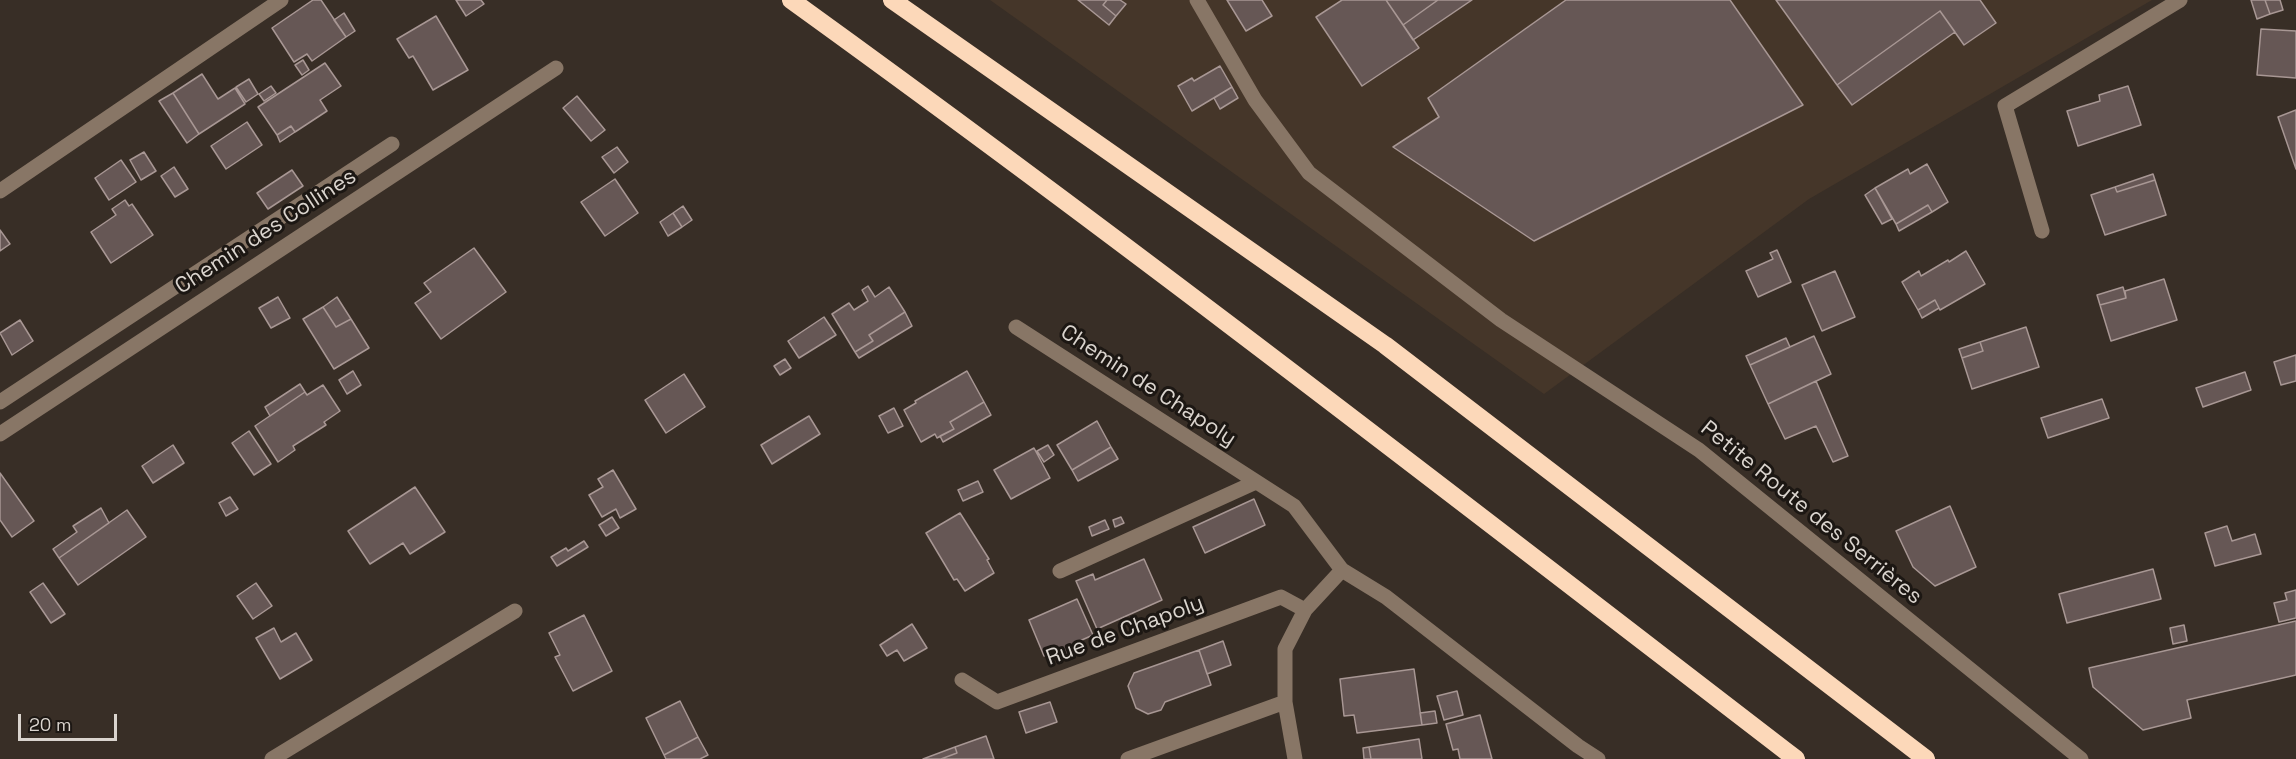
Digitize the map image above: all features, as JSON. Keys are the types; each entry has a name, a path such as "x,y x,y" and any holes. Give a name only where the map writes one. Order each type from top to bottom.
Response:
{"highway":[{"path":"791,0 987,141 1325,396 1796,759"},
{"path":"892,0 1385,345 1926,759"}],"street":[{"path":"0,191 281,0"},
{"name":"Petite Route des Serrières","path":"1197,0 1255,100 1309,173 1501,320 1699,450 2081,759"},
{"path":"2042,231 2004,106 2180,0"},
{"name":"Chemin des Collines","path":"0,434 556,68"},
{"name":"Chemin des Collines","path":"0,402 392,144"},
{"name":"Chemin de Chapoly","path":"1016,327 1256,482"},
{"path":"1060,571 1256,482 1294,507 1342,570 1386,597 1578,746 1598,759"},
{"path":"1295,759 1285,702 1285,650 1305,610 1342,570"},
{"name":"Rue de Chapoly","path":"962,680 997,702 1281,597 1305,610"},
{"path":"272,759 515,611"},
{"path":"1128,759 1285,702"}],"shaded area":[{"path":"990,0 2152,0 1809,199 1544,394"}],"building":[{"path":"313,0 321,0 346,37 312,61 307,54 294,62 272,28"},
{"path":"456,0 481,0 484,4 466,16"},
{"path":"1078,0 1107,0 1103,5 1116,16 1109,25"},
{"path":"1107,0 1120,0 1126,4 1116,16 1103,5"},
{"path":"1227,0 1262,0 1272,16 1246,31"},
{"path":"1342,0 1386,0 1419,48 1362,86 1316,17"},
{"path":"1386,0 1438,0 1403,25"},
{"path":"1438,0 1472,0 1413,40 1403,25"},
{"path":"1566,0 1730,0 1803,105 1534,241 1393,147 1439,117 1428,98"},
{"path":"1776,0 1980,0 1996,23 1964,45 1940,11 1837,85"},
{"path":"2251,0 2265,0 2270,14 2257,19"},
{"path":"2265,0 2280,0 2283,10 2270,14"},
{"path":"1940,11 1955,32 1852,105 1837,85"},
{"path":"344,13 355,31 346,37 334,20"},
{"path":"436,16 468,70 433,90 413,56 409,58 397,39"},
{"path":"2261,29 2296,31 2296,78 2257,75"},
{"path":"303,60 309,70 302,75 295,65"},
{"path":"325,63 341,86 320,100 327,111 295,132 291,126 277,135 258,107"},
{"path":"1220,66 1232,87 1192,111 1178,86 1192,78 1194,81"},
{"path":"202,74 218,99 235,88 245,104 199,134 173,93"},
{"path":"249,79 258,94 246,102 236,87"},
{"path":"271,86 276,93 264,101 259,94"},
{"path":"2128,86 2141,125 2078,146 2067,111 2100,101 2099,95"},
{"path":"1232,87 1238,98 1220,109 1214,98"},
{"path":"173,93 199,134 187,143 159,101"},
{"path":"577,96 605,130 591,141 563,108"},
{"path":"2296,110 2296,169 2278,117"},
{"path":"247,122 262,145 226,169 211,146"},
{"path":"291,126 295,132 280,142 277,135"},
{"path":"617,147 628,162 614,173 602,157"},
{"path":"144,152 156,171 141,180 130,160"},
{"path":"121,160 136,182 109,200 95,178"},
{"path":"1927,164 1948,202 1932,212 1928,205 1896,224 1875,188 1908,169 1910,174"},
{"path":"174,167 188,189 175,197 161,176"},
{"path":"292,170 303,186 268,209 257,193"},
{"path":"2153,174 2155,180 2117,192 2115,187"},
{"path":"615,179 638,213 605,236 581,202"},
{"path":"2155,180 2166,215 2105,235 2091,195 2115,187 2117,192"},
{"path":"1875,188 1892,219 1882,224 1865,195"},
{"path":"125,200 129,206 132,204 153,235 111,263 91,232 116,215 112,209"},
{"path":"1928,205 1932,212 1899,231 1896,224"},
{"path":"683,206 692,220 682,227 673,213"},
{"path":"673,213 682,227 668,236 660,222"},
{"path":"0,230 10,244 0,251"},
{"path":"474,248 506,292 441,339 415,303 431,292 424,283"},
{"path":"1777,250 1791,282 1758,297 1746,271 1773,259 1770,253"},
{"path":"1966,251 1985,284 1940,310 1935,300 1918,310 1902,282 1919,271 1921,276"},
{"path":"1835,271 1855,317 1822,331 1802,285"},
{"path":"2164,279 2177,320 2111,341 2100,305 2126,298 2125,291"},
{"path":"868,286 875,297 889,287 905,312 869,335 873,341 855,352 832,314 849,303 854,310 868,301 862,290"},
{"path":"2123,287 2126,298 2100,305 2097,295"},
{"path":"278,297 290,318 271,328 259,308"},
{"path":"337,297 351,319 336,327 323,307"},
{"path":"1935,300 1939,308 1922,318 1918,310"},
{"path":"323,307 336,327 351,319 369,348 334,369 303,319"},
{"path":"905,312 912,326 859,358 855,352 873,341 869,335"},
{"path":"824,317 836,335 799,358 788,341"},
{"path":"20,320 33,341 12,355 0,333"},
{"path":"2026,327 2039,367 1972,389 1962,358 1983,351 1980,342"},
{"path":"1814,336 1831,374 1768,404 1750,365"},
{"path":"1786,338 1790,347 1750,365 1746,356"},
{"path":"1980,342 1983,351 1962,358 1959,349"},
{"path":"2296,355 2296,381 2281,385 2274,362"},
{"path":"785,359 791,368 780,375 774,366"},
{"path":"353,371 361,385 347,394 339,380"},
{"path":"967,371 984,402 950,422 954,429 937,438 935,434 921,442 904,410 916,403 915,401"},
{"path":"2245,372 2251,390 2203,407 2196,388"},
{"path":"684,374 705,407 666,433 645,400"},
{"path":"1816,381 1848,456 1833,462 1816,426 1785,439 1768,404"},
{"path":"300,384 305,392 270,416 265,407"},
{"path":"323,385 340,411 324,422 326,425 293,446 295,450 278,462 255,426 305,392 307,395"},
{"path":"2102,399 2109,418 2048,438 2041,418"},
{"path":"984,402 991,415 943,442 940,436 954,429 950,422"},
{"path":"894,408 903,426 888,433 879,416"},
{"path":"809,416 820,434 772,464 761,445"},
{"path":"1097,421 1111,447 1072,470 1057,445"},
{"path":"249,431 271,464 254,475 232,443"},
{"path":"173,445 184,463 153,483 142,466"},
{"path":"1048,445 1054,455 1044,462 1037,451"},
{"path":"1111,447 1118,459 1078,481 1072,470"},
{"path":"1034,448 1050,478 1011,499 994,470"},
{"path":"613,470 636,509 620,518 616,509 602,517 589,495 603,487 598,479"},
{"path":"0,473 34,521 12,537 0,520"},
{"path":"978,481 983,492 963,501 958,490"},
{"path":"415,487 445,532 410,554 403,543 370,564 348,531"},
{"path":"230,497 238,509 226,516 219,503"},
{"path":"1254,499 1265,525 1205,553 1193,527"},
{"path":"1950,506 1976,567 1935,586 1913,567 1896,531"},
{"path":"101,508 109,523 59,558 53,549 77,532 73,526"},
{"path":"127,510 146,537 78,585 59,558"},
{"path":"960,513 989,559 987,560 994,573 965,591 957,579 954,580 926,533"},
{"path":"612,517 619,528 606,536 599,525"},
{"path":"1121,517 1124,523 1115,527 1113,520"},
{"path":"1105,520 1109,529 1092,536 1089,527"},
{"path":"2227,526 2232,541 2255,534 2261,554 2215,566 2205,533"},
{"path":"584,541 588,547 557,566 551,557 566,548 568,551"},
{"path":"1144,559 1162,600 1097,629 1076,581 1093,574 1095,580"},
{"path":"2153,569 2161,599 2067,623 2059,594"},
{"path":"43,583 65,614 51,623 30,592"},
{"path":"256,583 272,606 253,619 237,596"},
{"path":"2296,590 2296,618 2279,622 2274,603 2287,600 2285,593"},
{"path":"1077,599 1093,635 1073,644 1077,655 1067,660 1062,649 1044,656 1029,620"},
{"path":"584,615 612,671 573,691 555,657 560,655 549,633"},
{"path":"2296,621 2296,675 2187,700 2191,718 2143,730 2093,687 2089,668"},
{"path":"912,624 927,648 904,661 897,650 887,656 880,645"},
{"path":"2184,625 2187,641 2173,644 2170,628"},
{"path":"274,628 281,642 296,633 312,660 280,679 256,638"},
{"path":"1223,641 1231,665 1207,674 1199,650"},
{"path":"1199,650 1211,685 1165,702 1161,710 1148,714 1136,708 1128,686 1134,673"},
{"path":"1414,669 1422,725 1357,733 1354,715 1344,716 1340,679"},
{"path":"1457,691 1463,715 1444,720 1437,696"},
{"path":"680,701 698,737 664,755 646,718"},
{"path":"1050,702 1057,722 1026,733 1019,712"},
{"path":"1435,711 1437,723 1422,725 1420,713"},
{"path":"1480,715 1492,759 1460,759 1458,749 1453,750 1446,724"},
{"path":"986,736 994,759 941,759 957,753 955,747"},
{"path":"698,737 708,755 700,759 666,759 664,755"},
{"path":"1419,739 1422,759 1371,759 1369,747"},
{"path":"955,747 957,753 941,759 923,759"},
{"path":"1369,747 1371,759 1364,759 1363,748"}]}
